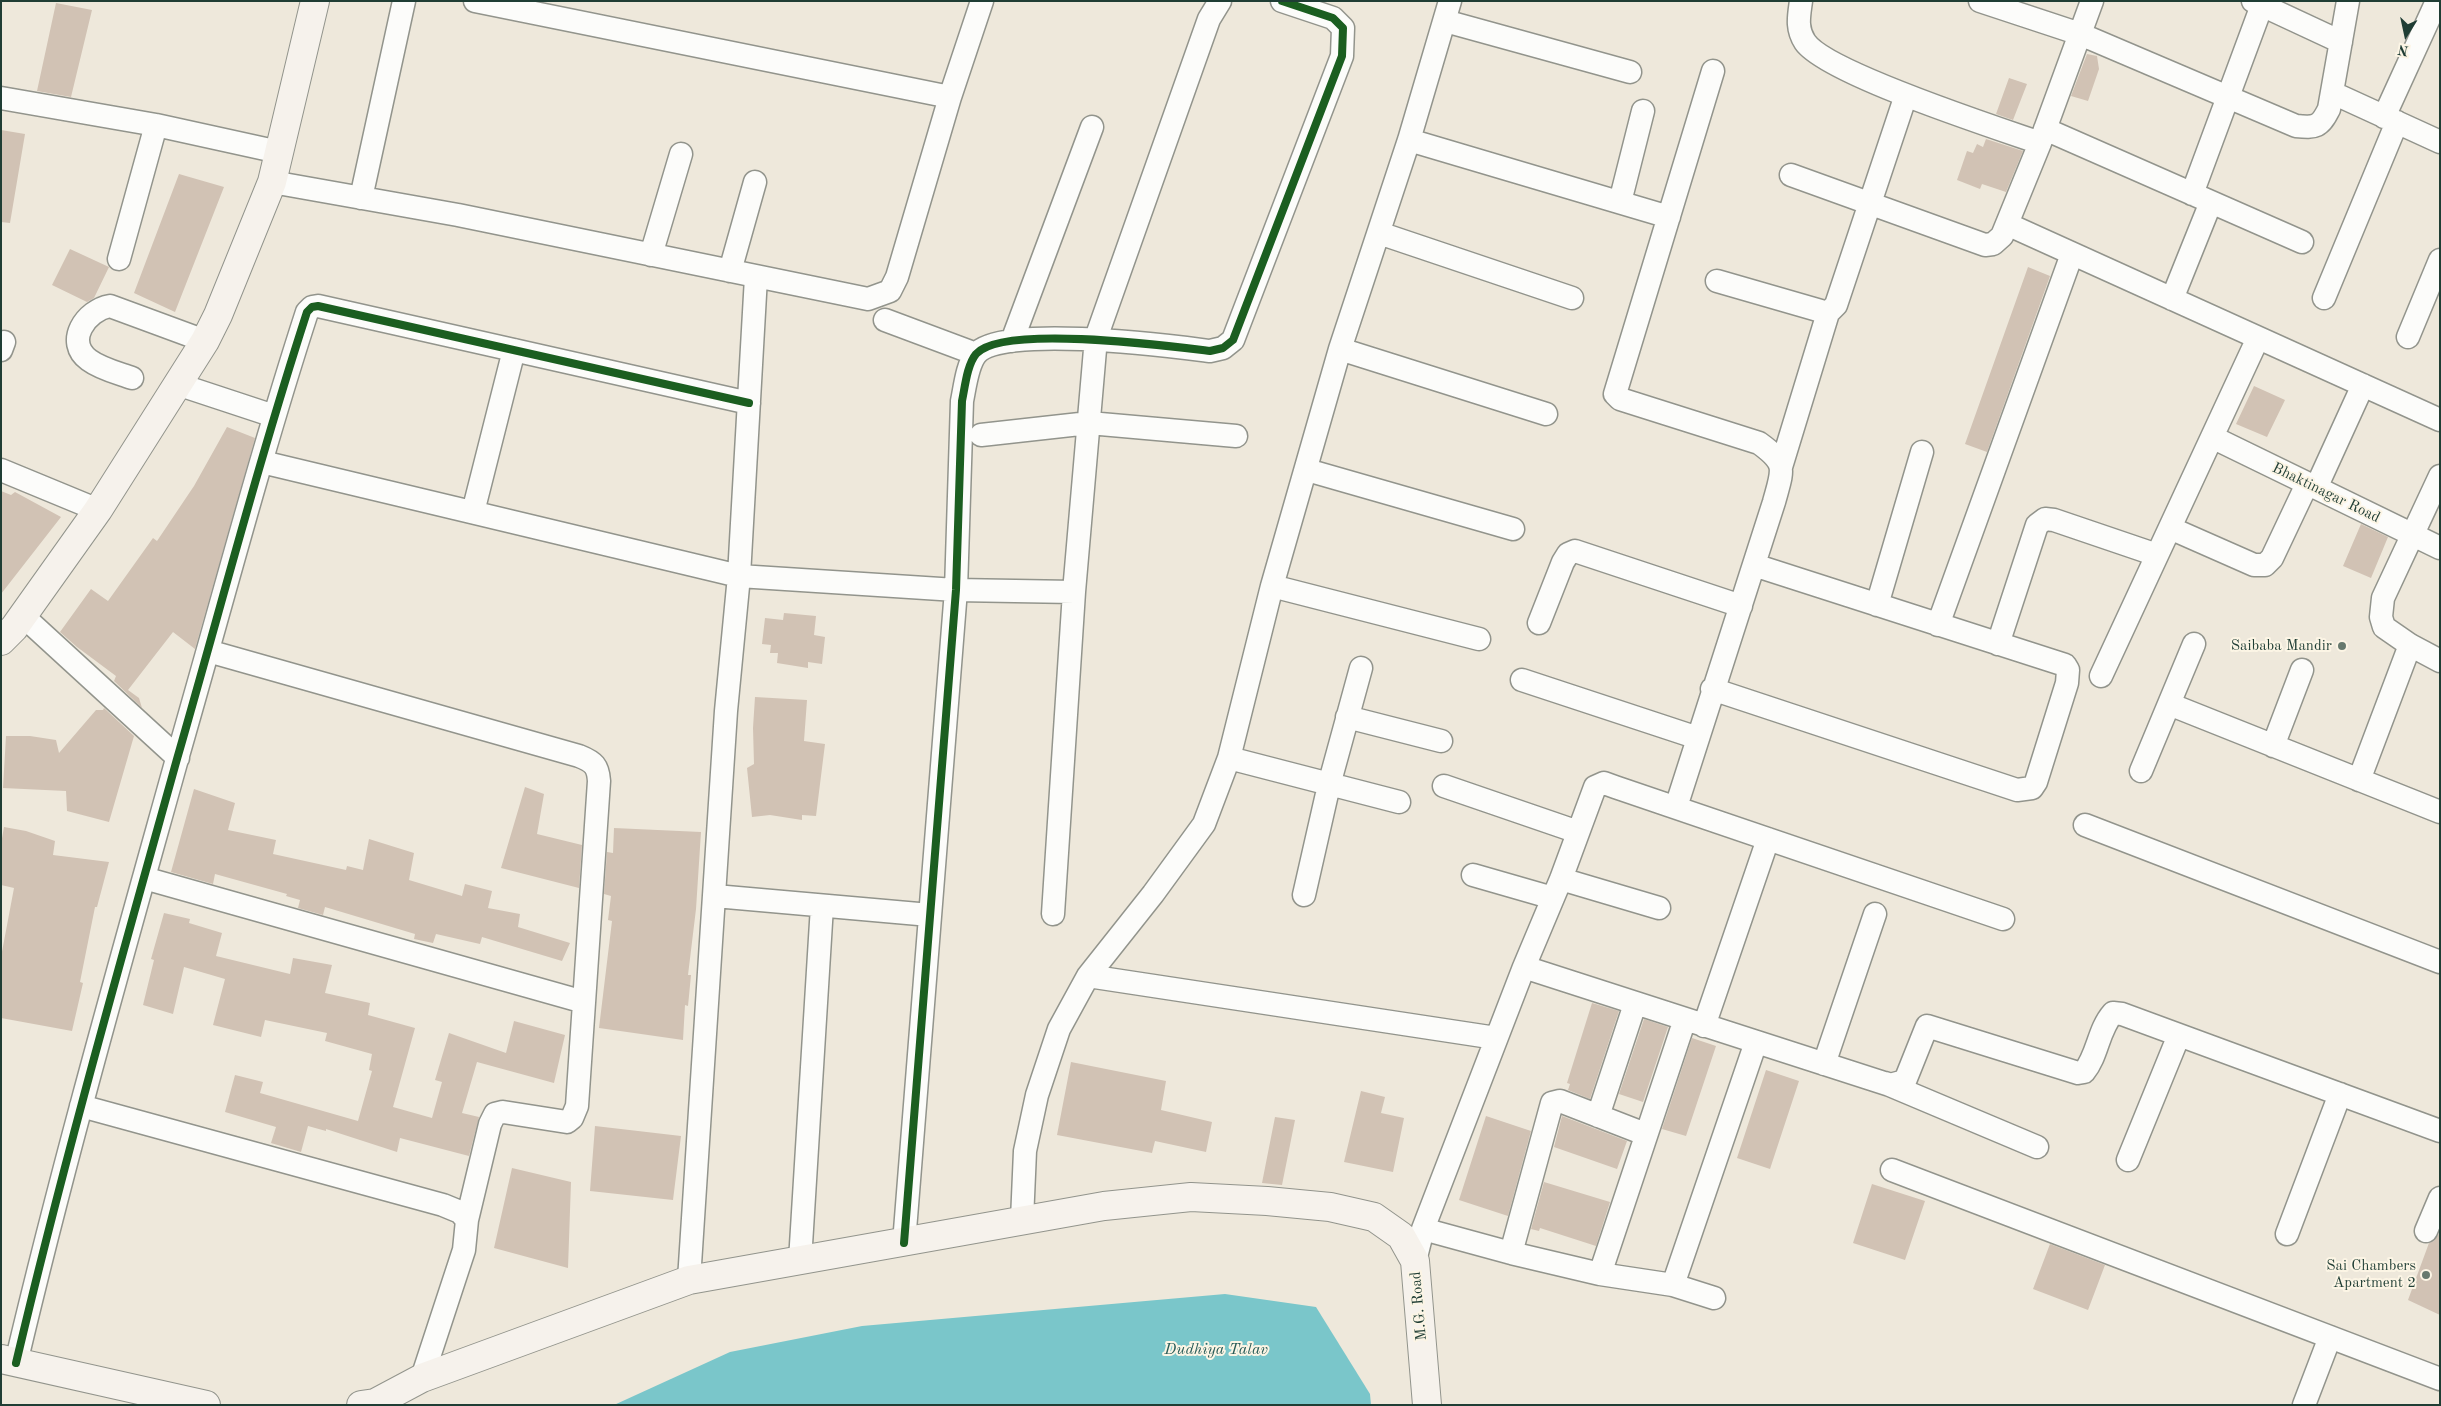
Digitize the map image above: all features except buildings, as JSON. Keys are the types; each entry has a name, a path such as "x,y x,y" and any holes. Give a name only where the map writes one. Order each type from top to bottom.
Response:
{"main road":[{"path":"1,641 23,616 98,510 205,341 218,315 272,182 315,1"},
{"name":"M.G. Road","path":"361,1405 375,1403 422,1378 689,1280 1104,1206 1191,1197 1267,1201 1352,1212 1374,1217 1400,1236 1415,1260 1427,1405"},
{"path":"1352,1212 1384,1240 1397,1261 1404,1299 1411,1361 1412,1405"},
{"path":"9,1361 206,1405"}],"street":[{"path":"361,198 404,1"},
{"path":"475,1 950,97"},
{"path":"272,182 458,215 868,300 890,291 897,277 950,97 982,1"},
{"path":"1053,914 1074,592 1096,338 1209,19 1220,1"},
{"path":"904,1243 956,590 962,401 968,373 976,354 992,344 1012,341 1096,338 1210,351 1223,348 1233,340 1342,56 1343,28 1333,18 1282,1"},
{"path":"1801,1 1798,26 1805,42 1813,51 1827,60 1906,95 2043,136 2201,198 2302,242"},
{"path":"1980,1 2080,34 2296,126 2312,128 2322,123 2334,93 2348,1"},
{"path":"1791,175 1985,246 1993,244 2002,236 2043,136 2092,1"},
{"path":"2324,298 2437,1"},
{"path":"2172,299 2228,97 2258,3 2342,42"},
{"path":"1022,1220 1025,1151 1037,1095 1059,1029 1088,976 1153,894 1204,824 1229,758 1272,586 1307,470 1340,349 1409,140 1447,11 1630,72"},
{"path":"1713,71 1615,394 1620,399 1759,443 1777,456 1781,467"},
{"path":"2334,93 2440,142"},
{"path":"1676,807 1712,689 1742,606 1776,495 1781,467 1828,313 1836,305 1906,95"},
{"path":"1,98 156,125 279,152"},
{"path":"1620,202 1643,110"},
{"path":"118,259 156,125"},
{"path":"1012,341 1092,127"},
{"path":"1409,140 1669,218"},
{"path":"651,255 681,154"},
{"path":"730,272 755,182"},
{"path":"2007,224 2440,420"},
{"path":"1379,233 1572,298"},
{"path":"1938,624 2072,254"},
{"path":"2408,336 2440,260"},
{"path":"689,1280 726,711 739,576 756,277"},
{"path":"1717,281 1828,313"},
{"path":"132,378 98,366 87,359 80,351 78,340 81,327 90,315 99,308 110,306 205,341"},
{"path":"9,1361 274,416 307,312 312,307 318,306 749,403"},
{"path":"885,320 976,354"},
{"path":"2101,676 2258,338"},
{"path":"1340,349 1546,414"},
{"path":"473,512 514,350"},
{"path":"178,384 274,416"},
{"path":"2170,528 2254,565 2265,565 2272,558 2363,385"},
{"path":"982,435 1089,423 1236,436"},
{"name":"Bhaktinagar Road","path":"2212,437 2440,548"},
{"path":"1878,605 1922,452"},
{"path":"262,462 739,576 956,590 1074,592"},
{"path":"1,470 98,510"},
{"path":"1307,470 1513,529"},
{"path":"2440,476 2383,598 2381,617 2384,627 2410,645 2440,661"},
{"path":"1998,644 2037,525 2045,519 2054,520 2157,555"},
{"path":"1539,623 1563,562 1568,554 1575,551 1742,606"},
{"path":"1712,689 2008,787 2025,791 2032,788 2036,782 2067,684 2068,670 2064,665 1754,565"},
{"path":"1272,586 1479,639"},
{"path":"23,616 178,758"},
{"path":"2140,771 2194,644"},
{"path":"2359,780 2410,645"},
{"path":"208,651 592,761 598,768 599,781 577,1106 572,1118 567,1122 503,1112 495,1114 490,1124 467,1220 464,1250 422,1378"},
{"path":"1304,895 1329,785 1360,668"},
{"path":"2272,746 2302,670"},
{"path":"1522,680 1698,738"},
{"path":"2169,704 2440,812"},
{"path":"1347,717 1441,741"},
{"path":"1229,758 1399,802"},
{"path":"1415,1260 1424,1229 1496,1038 1557,888 1595,787 1604,784 1676,807 2003,919"},
{"path":"1444,786 1578,832"},
{"path":"2084,825 2440,962"},
{"path":"1600,1274 1645,1134 1695,1023 1768,839"},
{"path":"1473,875 1557,888 1659,908"},
{"path":"144,878 584,1002"},
{"path":"715,896 930,915"},
{"path":"800,1261 822,906"},
{"path":"1824,1064 1875,914"},
{"path":"1524,967 1883,1082 2037,1147"},
{"path":"1088,976 1496,1038"},
{"path":"1598,1116 1635,1004"},
{"path":"1883,1082 1890,1085 1904,1081 1927,1026 2078,1073 2084,1072 2090,1065 2106,1021 2113,1014 2122,1014 2440,1131"},
{"path":"2128,1160 2179,1035"},
{"path":"1673,1284 1756,1042"},
{"path":"2287,1234 2340,1094"},
{"path":"1511,1253 1552,1103 1560,1101 1645,1134"},
{"path":"81,1106 443,1205 460,1212 467,1220"},
{"path":"1892,1170 2440,1379"},
{"path":"2426,1231 2440,1198"},
{"path":"1424,1229 1511,1253 1600,1274 1673,1284 1714,1298"},
{"path":"2304,1405 2330,1337"}],"water":[{"name":"Dudhiya Talav","path":"1225,1294 1316,1307 1370,1394 1371,1405 614,1405 730,1352 862,1326"}],"cycle path":[{"path":"904,1243 956,590 962,401 968,370 976,354 992,345 1018,340 1087,339 1210,351 1223,348 1233,340 1342,56 1343,28 1333,18 1282,1"},
{"path":"16,1363 73,1136 114,985 256,479 307,312 312,307 318,306 749,403"}],"place":[{"name":"Saibaba Mandir","path":"2342,646"},
{"name":"Sai Chambers Apartment 2","path":"2426,1275"}]}
